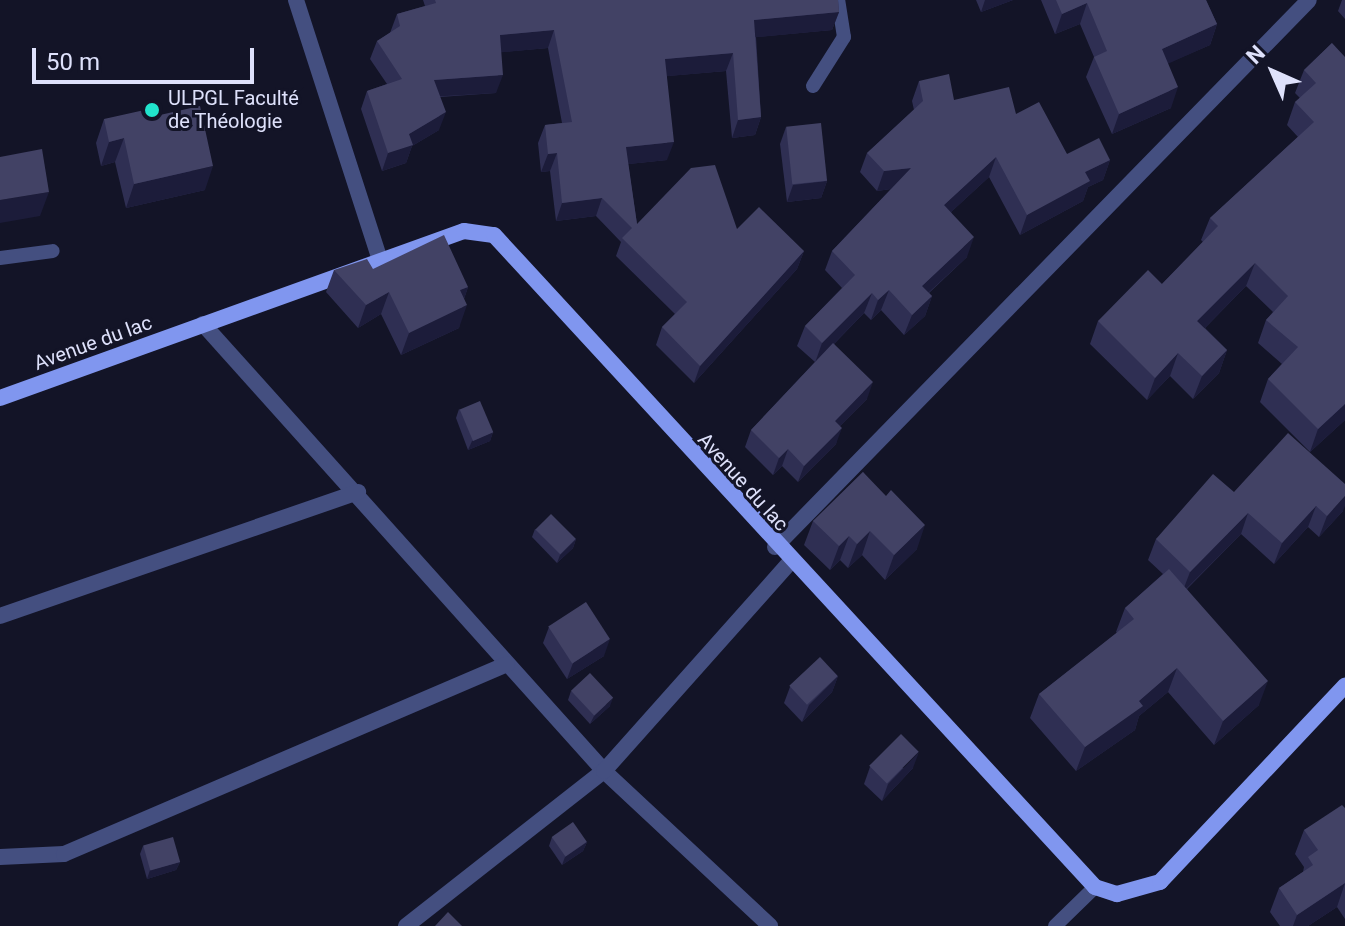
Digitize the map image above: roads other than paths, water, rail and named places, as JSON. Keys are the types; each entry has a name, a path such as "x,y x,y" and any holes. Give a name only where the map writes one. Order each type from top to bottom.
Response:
{"main road":[{"name":"Avenue du lac","path":"0,398 464,231 494,235 775,547 1095,887"},
{"path":"1095,887 1117,894 1160,882 1345,686"}],"street":[{"path":"775,547 1309,0"},
{"path":"302,2 380,260"},
{"path":"203,324 358,492 604,771 770,926"},
{"path":"0,616 358,492"},
{"path":"406,926 604,771 790,562"},
{"path":"0,857 64,854 507,664"}],"lane":[{"path":"813,86 844,37 838,0"},
{"path":"0,258 53,251"},
{"path":"1055,926 1095,887"}],"place":[{"name":"ULPGL Faculté de Théologie","path":"152,110"}]}
